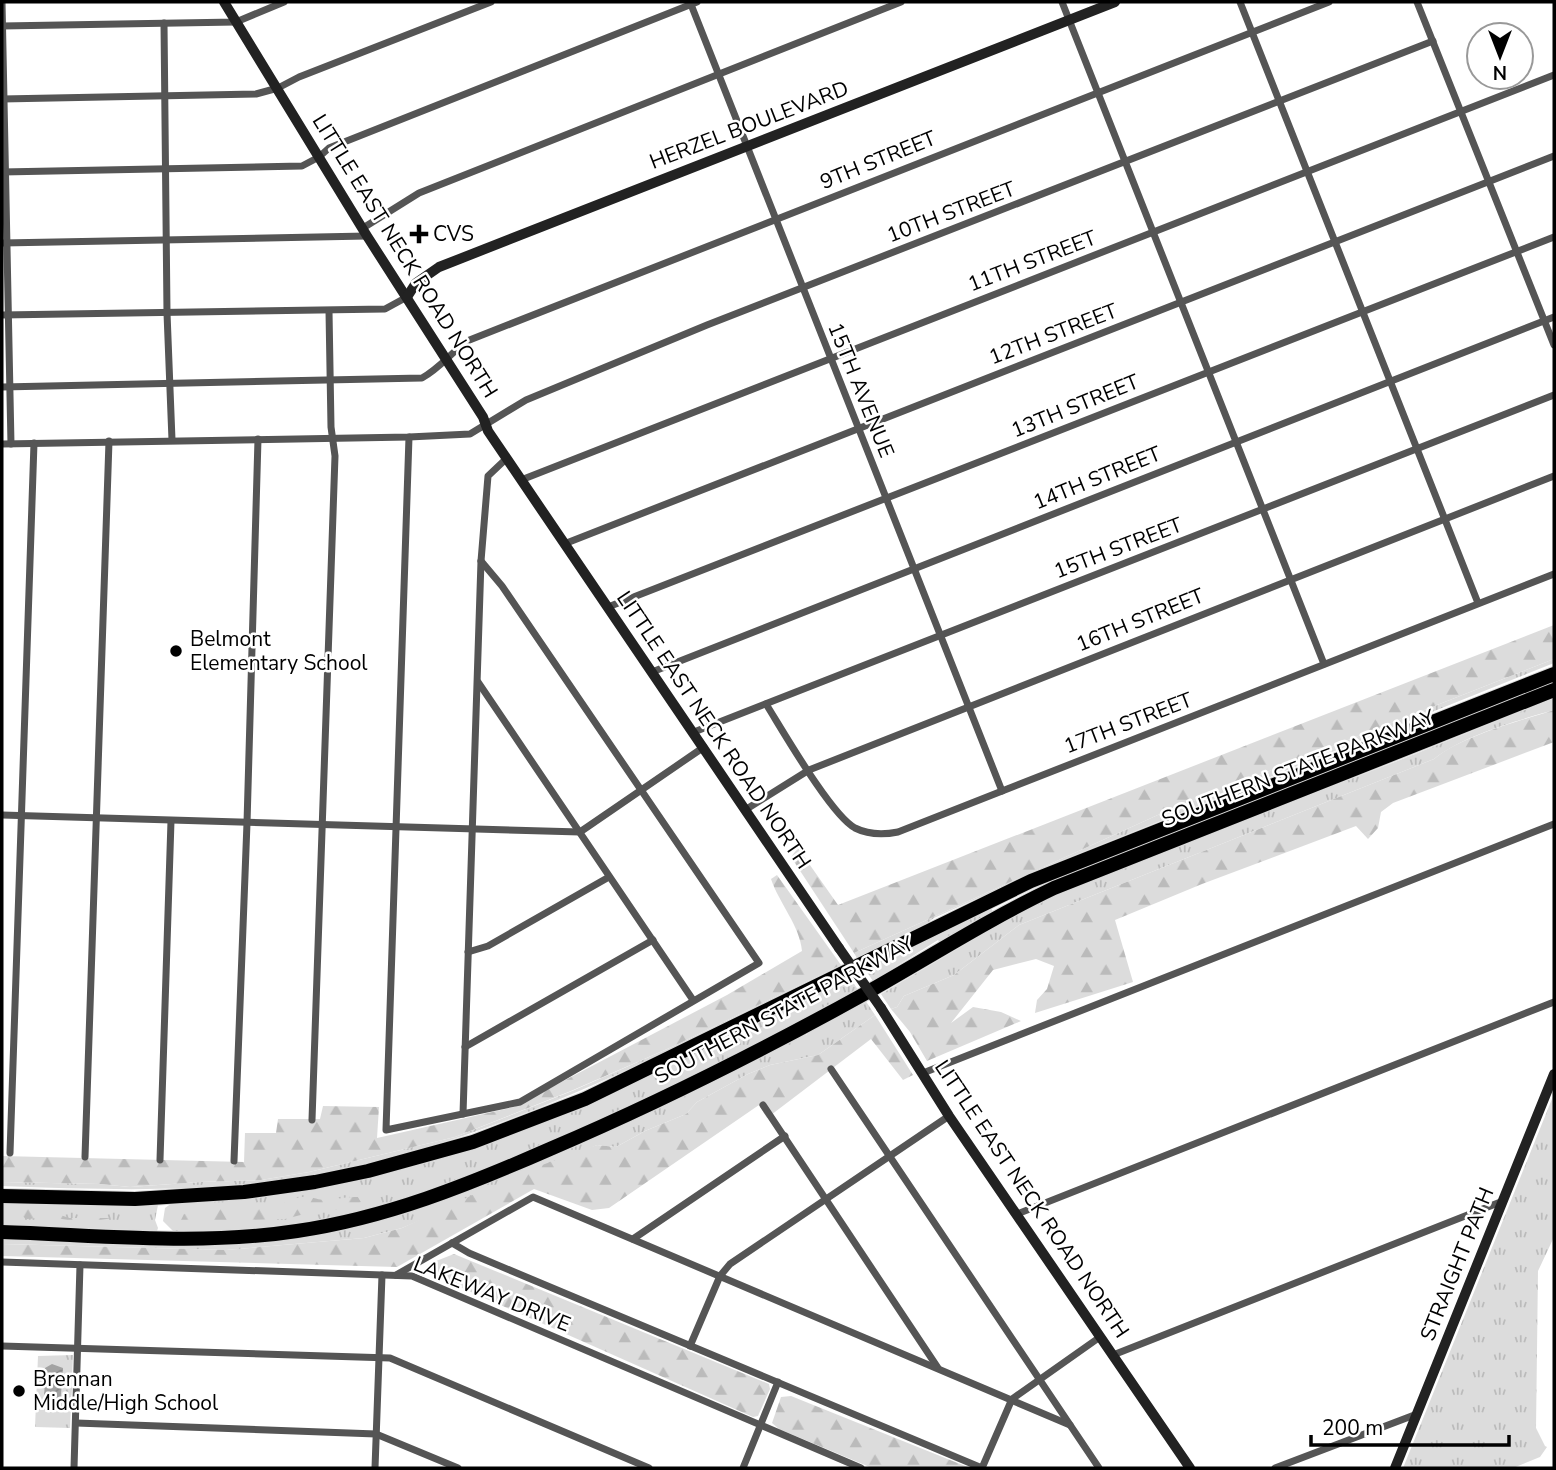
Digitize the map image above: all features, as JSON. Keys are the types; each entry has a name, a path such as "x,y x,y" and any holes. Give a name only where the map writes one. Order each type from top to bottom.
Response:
{"highway":[{"name":"SOUTHERN STATE PARKWAY","path":"2,1196 135,1199 244,1192 368,1171 490,1137 618,1084 1031,881 1554,674"},
{"name":"SOUTHERN STATE PARKWAY","path":"2,1232 170,1238 243,1237 332,1225 437,1196 571,1140 738,1062 1054,888 1554,690"},
{"path":"1512,707 1554,697"}],"main road":[{"name":"LITTLE EAST NECK ROAD NORTH","path":"224,2 521,480 881,1008 949,1116 1190,1468"},
{"name":"HERZEL BOULEVARD","path":"407,297 416,283 439,267 1115,2"},
{"name":"STRAIGHT PATH","path":"1395,1468 1554,1074"}],"street":[{"path":"2,2 4,315 11,443"},
{"path":"2,26 236,22 285,2"},
{"path":"2,99 256,94 278,88 299,77 491,2"},
{"path":"4,243 365,232 419,193 901,2"},
{"path":"1062,2 1324,664"},
{"path":"1240,2 1478,603"},
{"name":"9TH STREET","path":"6,387 422,378 435,371 444,359 467,341 1329,2"},
{"path":"1418,2 1554,345"},
{"path":"4,172 302,166 329,148 692,3"},
{"name":"15TH AVENUE","path":"692,3 830,360 1002,791"},
{"path":"164,23 167,313 172,440"},
{"name":"10TH STREET","path":"2,444 470,434 526,400 802,288 1433,41"},
{"name":"11TH STREET","path":"521,480 1554,75"},
{"name":"12TH STREET","path":"564,544 1554,156"},
{"name":"13TH STREET","path":"608,607 1554,237"},
{"path":"4,315 385,309 407,297"},
{"path":"312,1120 335,456 329,311"},
{"name":"14TH STREET","path":"652,672 1554,317"},
{"name":"15TH STREET","path":"694,732 1554,395"},
{"path":"409,437 386,1130 520,1102 758,963 502,586 481,561"},
{"path":"234,1161 258,439"},
{"path":"85,1157 109,441"},
{"path":"10,1153 34,443"},
{"path":"463,1114 481,561 488,476 507,458"},
{"name":"16TH STREET","path":"745,810 809,770 1554,476"},
{"name":"17TH STREET","path":"766,704 838,813 847,822 876,834 898,832 1554,574"},
{"path":"477,682 693,1000"},
{"path":"2,815 580,832 640,788 704,747"},
{"path":"160,1160 171,821"},
{"path":"923,1073 1554,824"},
{"path":"468,952 488,946 609,877"},
{"path":"465,1046 653,940"},
{"path":"1017,1214 1554,1002"},
{"path":"831,1069 1099,1468"},
{"path":"763,1105 939,1368"},
{"path":"690,1346 720,1276 730,1264 949,1116"},
{"path":"633,1239 785,1136"},
{"path":"396,1275 533,1196 1070,1424"},
{"path":"1113,1355 1504,1200"},
{"path":"452,1243 469,1253 982,1468 1012,1399 1100,1337"},
{"name":"LAKEWAY DRIVE","path":"2,1262 412,1276 861,1468"},
{"path":"74,1468 80,1265"},
{"path":"374,1468 382,1275"},
{"path":"2,1346 368,1358 380,1356 649,1468"},
{"path":"743,1468 778,1382"},
{"path":"1275,1468 1417,1414"},
{"path":"76,1423 376,1434 458,1468"}],"green space":[{"path":"1554,625 1554,659 1160,814 854,953 791,857 798,848 838,905"},
{"path":"1554,659 1554,663 1053,864 934,918 857,958 854,953 1160,814"},
{"path":"1554,698 1554,710 1475,736 1434,759 1019,925 954,975 904,996 897,1007 891,1009 881,994 1030,906 1100,875"},
{"path":"1554,710 1554,742 1393,803 1381,812 1378,828 1368,839 1356,826 1115,920 1133,982 1035,1013 1037,1000 1047,989 1054,966 1036,959 993,970 951,1023 973,1007 1001,1012 1021,1021 927,1061 910,1032 891,1009 897,1007 904,996 954,975 1019,925 1434,759 1475,736"},
{"path":"777,875 841,965 674,1046 455,1137 309,1172 261,1180 130,1187 2,1182 2,1156 244,1162 245,1133 276,1133 278,1119 320,1119 323,1106 379,1107 377,1138 514,1107 727,995 802,951 797,933 771,879"},
{"path":"990,905 993,912 940,943 938,940 873,981 864,968 914,946"},
{"path":"843,966 628,1070 481,1130 406,1154 329,1172 219,1187 126,1189 2,1186 2,1182 130,1187 261,1180 309,1172 455,1137 572,1091 674,1046"},
{"path":"849,976 858,990 778,1033 614,1113 426,1193 362,1212 268,1227 173,1231 163,1221 165,1208 172,1203 345,1182 408,1168 454,1154 804,998 805,1001"},
{"path":"865,1000 875,1015 818,1055 770,1065 748,1074 697,1102 686,1114 645,1131 616,1147 597,1145 402,1228 364,1238 226,1250 2,1244 2,1239 217,1244 278,1241 397,1216 474,1186 805,1032 806,1035"},
{"path":"875,1015 913,1075 903,1080 871,1039 767,1118 759,1105 609,1208 592,1210 534,1189 397,1267 2,1256 2,1244 226,1250 364,1238 402,1228 513,1176 597,1145 616,1147 645,1131 686,1114 697,1102 748,1074 770,1065 818,1055"},
{"path":"1554,1094 1554,1237 1538,1271 1536,1428 1547,1447 1540,1457 1513,1468 1403,1468"},
{"path":"308,1196 328,1200 358,1197 361,1202 350,1208 333,1210 324,1204 320,1210 285,1219 180,1222 184,1214 199,1210 250,1207 274,1209 290,1199"},
{"path":"2,1200 156,1203 158,1205 155,1220 158,1228 157,1231 2,1225"},
{"path":"27,1209 52,1212 69,1218 112,1218 84,1223 51,1217 27,1219 17,1213"},
{"path":"454,1254 769,1384 770,1389 758,1416 753,1417 426,1272 431,1263"},
{"path":"73,1355 70,1428 35,1427 38,1356"},
{"path":"791,1396 970,1468 872,1468 779,1429 772,1423 781,1397"}],"water":[{"path":"52,1364 63,1368 58,1410 44,1408 45,1368"}],"place":[{"name":"CVS","path":"419,234"},
{"name":"Belmont Elementary School","path":"176,651"},
{"name":"Brennan Middle/High School","path":"19,1391"}]}
